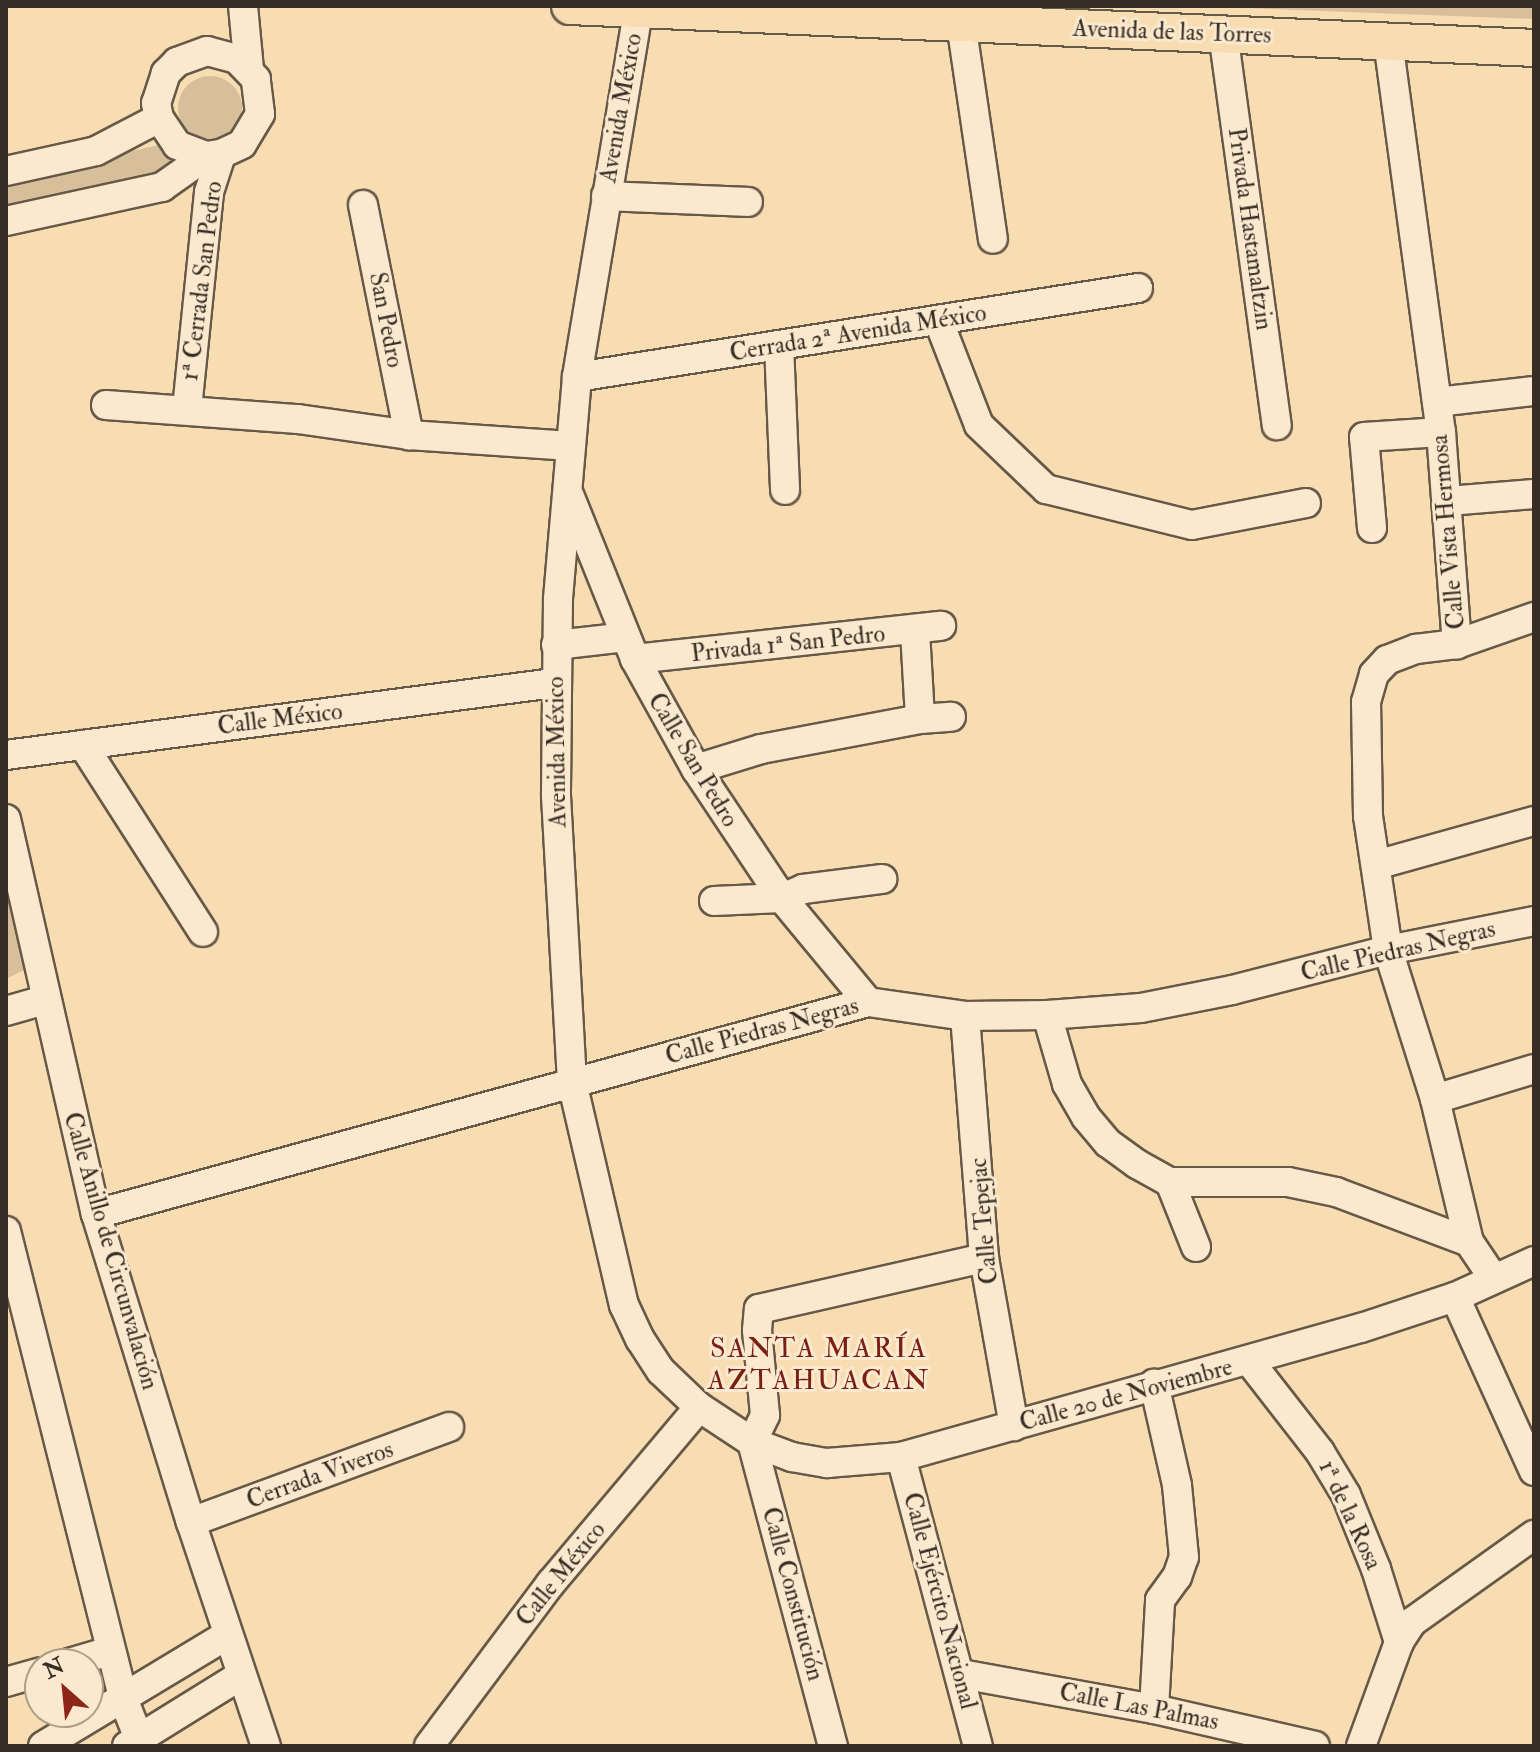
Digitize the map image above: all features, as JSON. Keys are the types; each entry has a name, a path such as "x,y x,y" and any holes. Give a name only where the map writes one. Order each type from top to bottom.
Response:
{"main road":[{"name":"Avenida de las Torres","path":"570,6 724,10 1534,48"}],"street":[{"path":"6,221 162,187 213,155 242,144 257,125 260,90 249,69 243,6"},
{"name":"Avenida México","path":"638,8 577,377 556,645 556,796 572,1082 624,1305 640,1339 661,1371 699,1407 752,1442"},
{"path":"961,23 993,239"},
{"name":"Privada Hastamaltzin","path":"1223,33 1277,425"},
{"name":"Calle Vista Hermosa","path":"1388,41 1441,432 1457,644 1416,649 1387,660 1374,674 1366,702 1368,816 1388,950 1435,1099 1469,1242 1494,1279"},
{"path":"213,155 177,145 159,118 159,87 166,73 184,58 207,51 223,53 249,69"},
{"path":"6,171 96,151 159,118"},
{"name":"1ª Cerrada San Pedro","path":"187,409 213,155"},
{"path":"606,196 748,202"},
{"name":"San Pedro","path":"363,205 409,435"},
{"name":"Cerrada 2ª Avenida México","path":"577,377 1138,288"},
{"path":"939,322 979,425 1046,489 1192,525 1306,503"},
{"path":"779,345 785,490"},
{"path":"1437,402 1534,391"},
{"path":"106,405 298,419 409,435 571,446"},
{"path":"1372,528 1364,437 1441,432"},
{"name":"Calle San Pedro","path":"567,490 631,648 696,769 782,898 868,1002"},
{"path":"1448,501 1534,494"},
{"path":"1457,644 1534,617"},
{"name":"Privada 1ª San Pedro","path":"556,645 631,648 928,629 920,719"},
{"name":"Calle México","path":"6,755 554,683"},
{"path":"696,769 761,749 920,719 951,717"},
{"path":"83,745 203,932"},
{"name":"Calle Anillo de Circunvalación","path":"6,819 96,1214 240,1676 266,1746"},
{"path":"1376,865 1534,821"},
{"path":"714,901 782,898 803,889 882,879"},
{"name":"Calle Piedras Negras","path":"96,1214 868,1002 965,1016 1047,1015 1141,1008 1232,990 1388,950 1534,921"},
{"path":"6,1011 45,1000"},
{"path":"1047,1015 1067,1084 1086,1117 1108,1143 1170,1182 1288,1182 1336,1192 1469,1242"},
{"name":"Calle Tepejac","path":"965,1016 984,1258 1014,1426"},
{"path":"1435,1099 1534,1069"},
{"path":"1170,1182 1196,1247"},
{"path":"6,1231 133,1742 240,1676"},
{"path":"752,1442 765,1415 757,1330 759,1309 984,1258"},
{"name":"Calle 20 de Noviembre","path":"752,1442 792,1457 827,1463 901,1457 1154,1384 1250,1362 1455,1297 1534,1261"},
{"path":"1455,1297 1534,1471"},
{"name":"1ª de la Rosa","path":"1250,1362 1320,1452 1346,1495 1376,1569 1399,1642"},
{"path":"1154,1384 1177,1485 1184,1557 1177,1577 1160,1600 1154,1709"},
{"name":"Calle México","path":"429,1746 551,1583 699,1407"},
{"name":"Cerrada Viveros","path":"191,1522 449,1427"},
{"name":"Calle Constitución","path":"752,1442 833,1746"},
{"name":"Calle Ejército Nacional","path":"901,1457 978,1746"},
{"path":"1361,1746 1399,1642 1412,1622 1534,1535"},
{"path":"43,1746 227,1635"},
{"path":"104,1653 110,1651"},
{"name":"Calle Las Palmas","path":"961,1674 1154,1709 1272,1741 1315,1746"}],"shaded area":[{"path":"1190,6 1534,6 1534,19"},
{"path":"210,76 228,82 236,90 242,108 236,126 228,134 210,140 192,134 184,126 178,108 184,90 192,82"},
{"path":"159,145 182,170 6,210 6,179"},
{"path":"6,872 30,967 6,979"}],"district":[{"name":"SANTA MARÍA AZTAHUACAN","path":"819,1365"}]}
